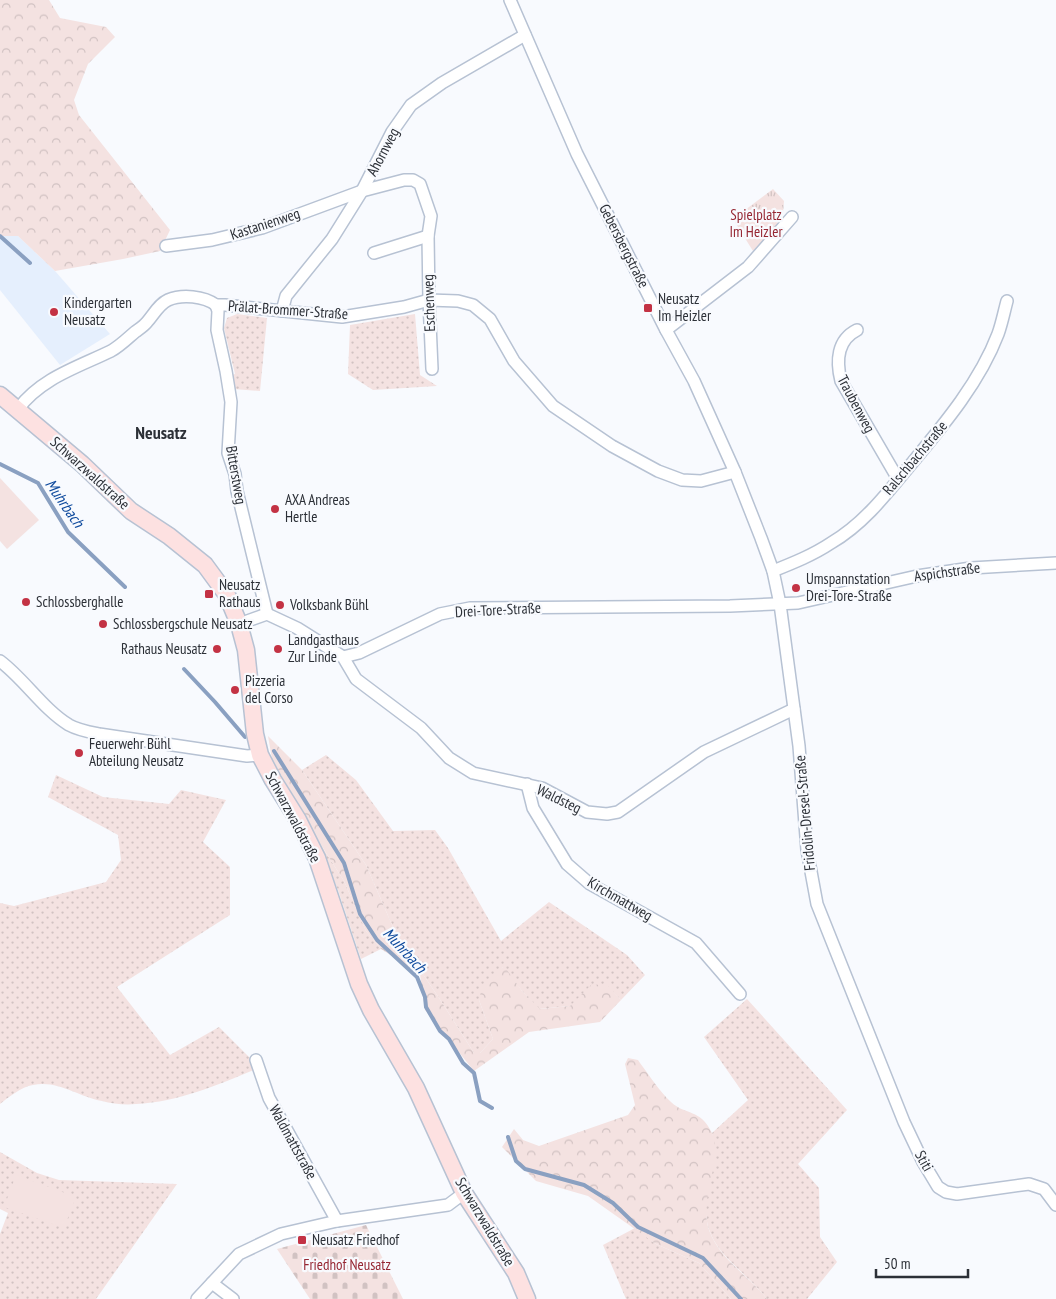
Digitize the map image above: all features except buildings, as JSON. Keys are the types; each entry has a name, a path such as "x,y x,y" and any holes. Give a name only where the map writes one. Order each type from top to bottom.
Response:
{"main road":[{"name":"Schwarzwaldstraße","path":"0,396 82,464 132,511 169,536 206,565 227,595 239,624 246,650 255,734 260,755 298,820 317,858 359,984 416,1088 464,1193 516,1273 527,1299"}],"street":[{"name":"Gebersbergstraße","path":"510,0 577,154 666,330 694,381 735,472 773,570 780,604"},
{"name":"Ahornweg","path":"282,311 286,296 332,239 362,191 392,132 411,105 442,82 525,35"},
{"name":"Eschenweg","path":"362,191 404,180 412,180 420,184 431,216 428,236 432,369"},
{"name":"Kastanienweg","path":"166,246 212,240 262,228 362,191"},
{"path":"666,330 748,267 792,217"},
{"path":"374,253 428,236"},
{"name":"Prälat-Brommer-Straße","path":"18,409 24,400 53,378 113,350 146,323 160,305 179,296 196,298 212,302 216,305 342,317 404,307 429,300 458,301 472,305 490,319 514,361 553,406 612,446 658,471 682,480 701,480 735,472"},
{"name":"Ralschbachstraße","path":"773,570 799,560 832,543 854,527 872,510 898,480 942,427 979,372 998,334 1006,301"},
{"name":"Bitterstweg","path":"216,305 218,312 217,330 231,402 228,453 235,474 237,491 267,614"},
{"name":"Traubenweg","path":"857,330 848,334 839,354 837,366 842,381 898,480"},
{"name":"Aspichstraße","path":"780,604 798,603 917,576 971,568 1056,563"},
{"name":"Drei-Tore-Straße","path":"342,658 359,653 440,614 470,608 691,607 780,604"},
{"name":"Fridolin-Dresel-Straße","path":"780,604 799,746 807,850 811,877 817,904 861,1015"},
{"path":"239,624 267,614 297,628 342,658"},
{"name":"Waldsteg","path":"342,658 356,679 421,728 449,758 473,773 542,788 587,812 607,814 618,812 704,752 794,709"},
{"path":"0,661 58,717 81,730 246,756 260,755"},
{"name":"Kirchmattweg","path":"527,784 533,808 567,864 590,884 696,943 740,994"},
{"name":"Stiti","path":"861,1015 904,1122 923,1162 938,1187 946,1192 957,1194 1029,1184 1044,1188 1056,1205"},
{"name":"Waldmattstraße","path":"256,1060 269,1098 337,1221"},
{"path":"197,1299 239,1254 280,1234 337,1221 448,1205 464,1193"},
{"path":"212,1283 233,1299"}],"shaded area":[{"name":"Kindergarten Neusatz","path":"0,236 18,236 55,271 110,334 60,365 0,290"}],"green space":[{"path":"0,0 49,0 60,18 106,27 115,37 88,64 74,100 79,115 170,230 160,251 55,271 18,236 0,236"},
{"name":"Spielplatz Im Heizler","path":"773,189 784,201 783,213 775,228 753,251 733,219"},
{"path":"237,314 267,318 260,391 233,389 231,375 235,374 224,328 227,318"},
{"path":"415,314 420,375 437,386 373,390 348,374 350,325"},
{"path":"0,478 39,520 7,549 0,541"},
{"path":"268,736 302,770 366,865 396,934 474,1053 480,1053 493,1039 479,1000 482,987 504,966 522,991 540,1009 570,1006 592,984 608,986 621,1000 600,1022 529,1032 474,1071 425,1010 420,974 381,949 366,931 344,881 316,837 272,759"},
{"path":"326,755 356,780 393,831 435,830 448,848 501,941 549,902 627,955 645,975 621,1000 608,987 570,1006 539,1009 503,967 479,1000 493,1039 480,1053 474,1053 396,934 366,865 302,770"},
{"path":"56,775 103,797 169,804 181,790 226,800 203,842 230,867 230,915 117,987 170,1055 219,1027 253,1061 256,1069 198,1092 152,1103 110,1103 60,1087 42,1084 24,1088 0,1104 0,903 14,906 106,882 121,860 118,835 48,797"},
{"path":"316,837 344,881 366,931 381,949 361,959 338,890"},
{"path":"747,999 847,1110 798,1164 819,1188 820,1237 837,1262 807,1299 767,1299 723,1253 709,1228 706,1213 707,1194 714,1157 712,1133 748,1100 704,1037"},
{"path":"628,1058 638,1060 671,1102 698,1116 712,1133 715,1144 715,1157 706,1210 707,1224 712,1237 723,1254 767,1299 731,1299 699,1263 656,1244 588,1196 536,1181 502,1147 514,1129 523,1140 539,1146 628,1115 635,1105 625,1064"},
{"path":"0,1152 37,1173 59,1180 177,1184 96,1299 0,1299 0,1234 8,1213 0,1209"},
{"path":"16,1175 76,1197 64,1228 4,1207"},
{"name":"Friedhof Neusatz","path":"366,1225 403,1299 310,1299 277,1249"},
{"path":"635,1228 656,1244 699,1263 731,1299 626,1299 603,1245"}],"waterway":[{"path":"0,236 30,263"},
{"name":"Muhrbach","path":"0,464 38,483 68,532 125,587"},
{"name":"Muhrbach","path":"184,669 245,737"},
{"name":"Muhrbach","path":"274,751 344,863 360,914 377,940 417,977 425,997 426,1007 440,1031 449,1039 463,1063 474,1073 480,1101 492,1108"},
{"name":"Muhrbach","path":"508,1137 516,1161 525,1169 584,1185 613,1203 638,1227 703,1258 741,1299"}],"place":[{"name":"Neusatz Im Heizler","path":"648,308"},
{"name":"Kindergarten Neusatz","path":"54,312"},
{"name":"AXA Andreas Hertle","path":"275,509"},
{"name":"Umspannstation Drei-Tore-Straße","path":"796,588"},
{"name":"Neusatz Rathaus","path":"209,594"},
{"name":"Schlossberghalle","path":"26,602"},
{"name":"Volksbank Bühl","path":"280,605"},
{"name":"Schlossbergschule Neusatz","path":"103,624"},
{"name":"Rathaus Neusatz","path":"217,649"},
{"name":"Landgasthaus Zur Linde","path":"278,649"},
{"name":"Pizzeria del Corso","path":"235,690"},
{"name":"Feuerwehr Bühl Abteilung Neusatz","path":"79,753"},
{"name":"Neusatz Friedhof","path":"302,1240"}],"district":[{"name":"Neusatz","path":"161,433"}]}
